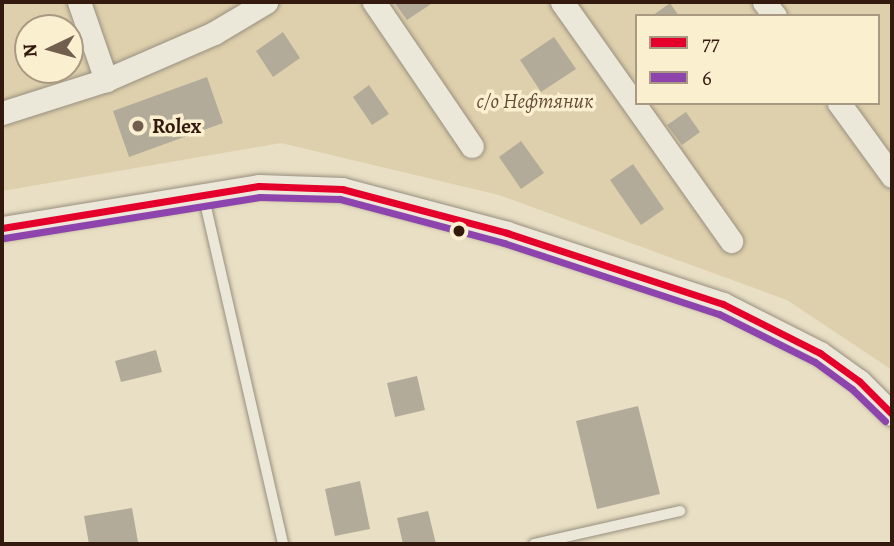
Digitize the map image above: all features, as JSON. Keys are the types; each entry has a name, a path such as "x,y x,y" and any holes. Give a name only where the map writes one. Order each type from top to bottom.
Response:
{"street":[{"path":"79,2 106,80"},
{"path":"2,113 106,80 214,33 266,2"},
{"path":"374,2 472,146"},
{"path":"562,2 731,241"},
{"path":"840,105 892,177"},
{"path":"2,228 259,186 342,189 412,204 625,270 779,329 859,381 892,414"}],"lane":[{"path":"203,194 283,544"},
{"path":"534,544 680,511"}],"green space":[{"name":"с/о Нефтяник","path":"2,2 892,2 892,370 787,300 499,195 281,143 2,191"}],"building":[{"path":"394,2 430,2 431,4 407,20"},
{"path":"670,3 678,14 655,14"},
{"path":"283,32 300,58 273,77 256,51"},
{"path":"554,37 576,69 541,92 520,60"},
{"path":"207,77 223,123 129,157 113,111"},
{"path":"369,85 389,114 372,125 353,97"},
{"path":"686,112 700,132 682,145 667,125"},
{"path":"521,141 544,173 521,189 499,157"},
{"path":"633,164 664,209 641,225 610,180"},
{"path":"156,350 162,372 121,382 115,361"},
{"path":"417,376 425,410 395,417 387,383"},
{"path":"638,406 660,494 597,509 576,421"},
{"path":"360,481 370,529 335,536 325,489"},
{"path":"132,508 138,542 89,544 84,516"},
{"path":"428,511 436,544 403,544 397,518"}],"transit line":[{"name":"77","path":"2,228 259,186 342,189 507,233 723,304 820,353 859,381 892,414"},
{"name":"6","path":"4,238 260,197 340,199 504,243 719,314 815,362 852,389 885,421"}],"place":[{"name":"Rolex","path":"138,126"}]}
